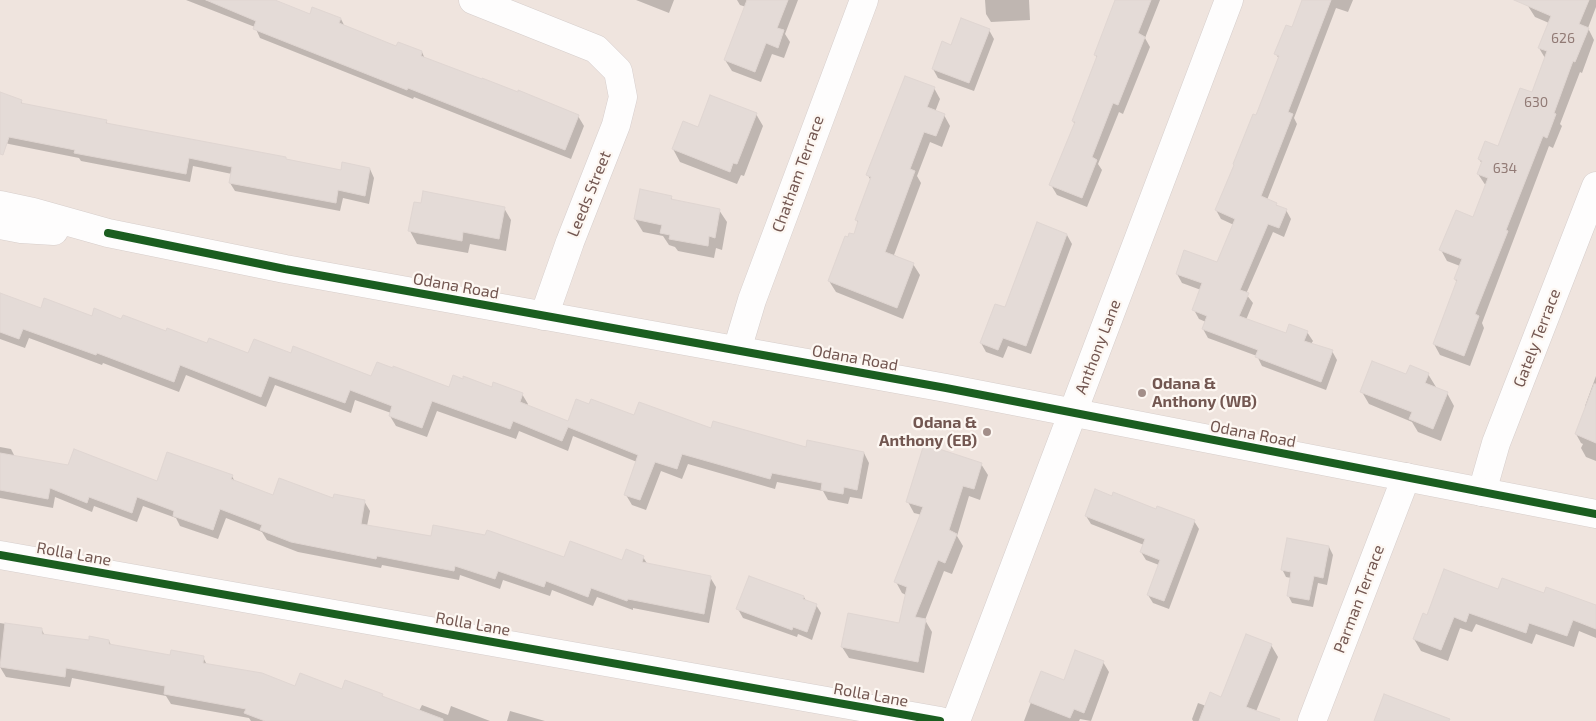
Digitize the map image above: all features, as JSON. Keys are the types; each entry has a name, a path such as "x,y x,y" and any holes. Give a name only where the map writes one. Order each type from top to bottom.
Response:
{"street":[{"name":"Leeds Street","path":"473,0 596,49 618,71 623,97 616,126 570,242 544,316"},
{"name":"Chatham Terrace","path":"737,350 752,300 864,0"},
{"name":"Anthony Lane","path":"956,721 1230,0"},
{"name":"Gately Terrace","path":"1482,492 1496,443 1596,186"},
{"name":"Odana Road","path":"0,205 33,212 108,233 285,269 946,388 1596,514"},
{"name":"Odana Road","path":"0,225 21,229 108,233"},
{"name":"Parman Terrace","path":"1312,721 1406,477"},
{"name":"Rolla Lane","path":"0,554 940,721"}],"shaded area":[{"path":"0,0 1596,0 1596,721 0,721"}],"building":[{"path":"206,0 275,0 310,14 312,7 341,18 339,23 396,46 398,42 422,51 421,56 518,92 518,90 579,115 565,150 253,29 256,21"},
{"path":"747,0 788,0 777,28 784,30 778,48 766,43 755,72 724,60"},
{"path":"1115,0 1151,0 1138,33 1145,37 1118,105 1113,103 1092,157 1097,160 1082,198 1049,185 1075,122 1072,121 1097,56 1094,55"},
{"path":"1302,0 1331,0 1288,112 1293,114 1261,196 1287,209 1279,228 1268,224 1240,290 1249,293 1239,316 1286,333 1289,324 1308,331 1304,341 1333,350 1321,382 1255,357 1258,350 1202,329 1207,316 1192,310 1202,283 1176,274 1184,250 1217,262 1235,219 1215,210 1253,114 1256,115 1279,56 1274,54 1286,25 1292,27"},
{"path":"1514,0 1589,0 1579,24 1589,28 1575,62 1573,61 1547,138 1543,136 1506,230 1508,231 1475,314 1479,316 1464,356 1433,344 1457,280 1454,279 1462,259 1439,250 1456,210 1473,217 1488,178 1477,174 1482,161 1478,159 1485,141 1498,146 1520,88 1532,92 1547,51 1538,48 1551,16"},
{"path":"961,18 990,29 969,83 932,69 942,41 951,45"},
{"path":"905,76 935,87 927,107 945,114 936,136 924,132 910,169 915,171 885,252 914,263 897,308 828,281 845,236 848,237 849,233 854,234 858,221 855,220 871,177 866,175"},
{"path":"0,92 22,100 21,103 107,120 106,123 286,157 286,159 341,170 342,162 370,168 365,196 338,190 336,203 229,183 232,167 189,158 186,174 74,153 75,150 9,137 3,155 0,154"},
{"path":"710,95 757,113 737,164 733,163 730,172 672,149 683,121 698,127"},
{"path":"640,189 672,196 671,199 720,209 715,238 709,236 708,246 669,239 670,235 660,233 662,225 634,219"},
{"path":"423,191 505,207 499,239 463,232 462,241 408,231 414,202 421,203"},
{"path":"1037,222 1067,234 1026,346 1003,338 998,350 980,343 995,304 1005,307"},
{"path":"0,293 41,308 44,298 92,316 94,308 121,319 123,315 166,331 167,328 207,343 209,338 248,353 254,339 291,353 293,346 371,376 377,362 449,387 453,375 463,379 463,376 492,387 493,382 523,393 520,402 568,421 576,399 589,404 591,399 634,415 639,402 711,428 713,421 806,447 807,440 864,452 857,490 844,487 843,494 821,490 822,483 772,473 770,479 682,454 677,469 655,462 640,500 624,495 638,455 568,427 562,441 513,421 510,429 432,401 422,428 389,416 392,406 350,390 345,403 269,376 261,397 180,365 174,382 97,353 96,355 23,329 19,339 0,332"},
{"path":"1372,361 1406,374 1410,365 1429,373 1425,383 1448,392 1433,429 1409,419 1412,412 1360,392"},
{"path":"1594,384 1596,384 1596,443 1575,434"},
{"path":"924,444 982,463 974,489 963,486 949,530 957,534 945,563 938,560 915,617 926,619 918,662 841,647 848,613 899,623 907,587 894,582 923,507 906,502"},
{"path":"74,449 157,481 167,452 233,475 231,479 273,495 279,478 333,498 334,494 365,500 361,524 431,536 433,525 485,535 487,530 564,557 570,541 622,560 626,549 644,556 642,562 711,576 704,614 628,599 627,601 591,588 588,597 546,581 544,587 498,571 495,579 455,566 454,571 377,556 376,559 291,542 260,530 262,525 220,509 213,530 173,516 174,511 137,497 132,513 89,497 87,503 50,488 48,499 0,490 0,453 68,465"},
{"path":"1095,489 1112,496 1113,492 1156,509 1157,506 1195,520 1164,601 1147,595 1160,560 1140,552 1145,539 1085,516"},
{"path":"1287,538 1329,546 1323,578 1314,576 1309,600 1287,596 1291,572 1281,570"},
{"path":"1444,569 1498,589 1502,578 1544,593 1546,587 1596,605 1596,629 1573,620 1567,636 1529,623 1526,633 1469,613 1466,622 1454,617 1441,650 1413,639 1423,613 1427,615"},
{"path":"749,576 804,596 803,599 817,604 807,632 793,627 792,630 736,609"},
{"path":"5,623 42,628 42,634 89,640 89,636 109,640 109,644 170,655 171,650 204,656 203,663 262,673 295,686 300,673 342,689 345,680 443,719 443,721 265,721 244,713 246,709 164,694 165,686 66,668 65,677 0,667"},
{"path":"1246,634 1272,644 1246,707 1280,719 1279,721 1199,721 1210,692 1221,697"},
{"path":"1075,650 1104,661 1084,713 1074,709 1070,718 1029,702 1041,671 1064,680"},
{"path":"1384,694 1450,719 1449,721 1374,721"}],"cycle path":[{"path":"108,233 285,269 946,388 1596,514"},
{"path":"0,555 940,721"}],"place":[{"name":"Odana & Anthony (WB)","path":"1142,393"},
{"name":"Odana & Anthony (EB)","path":"987,432"}]}
